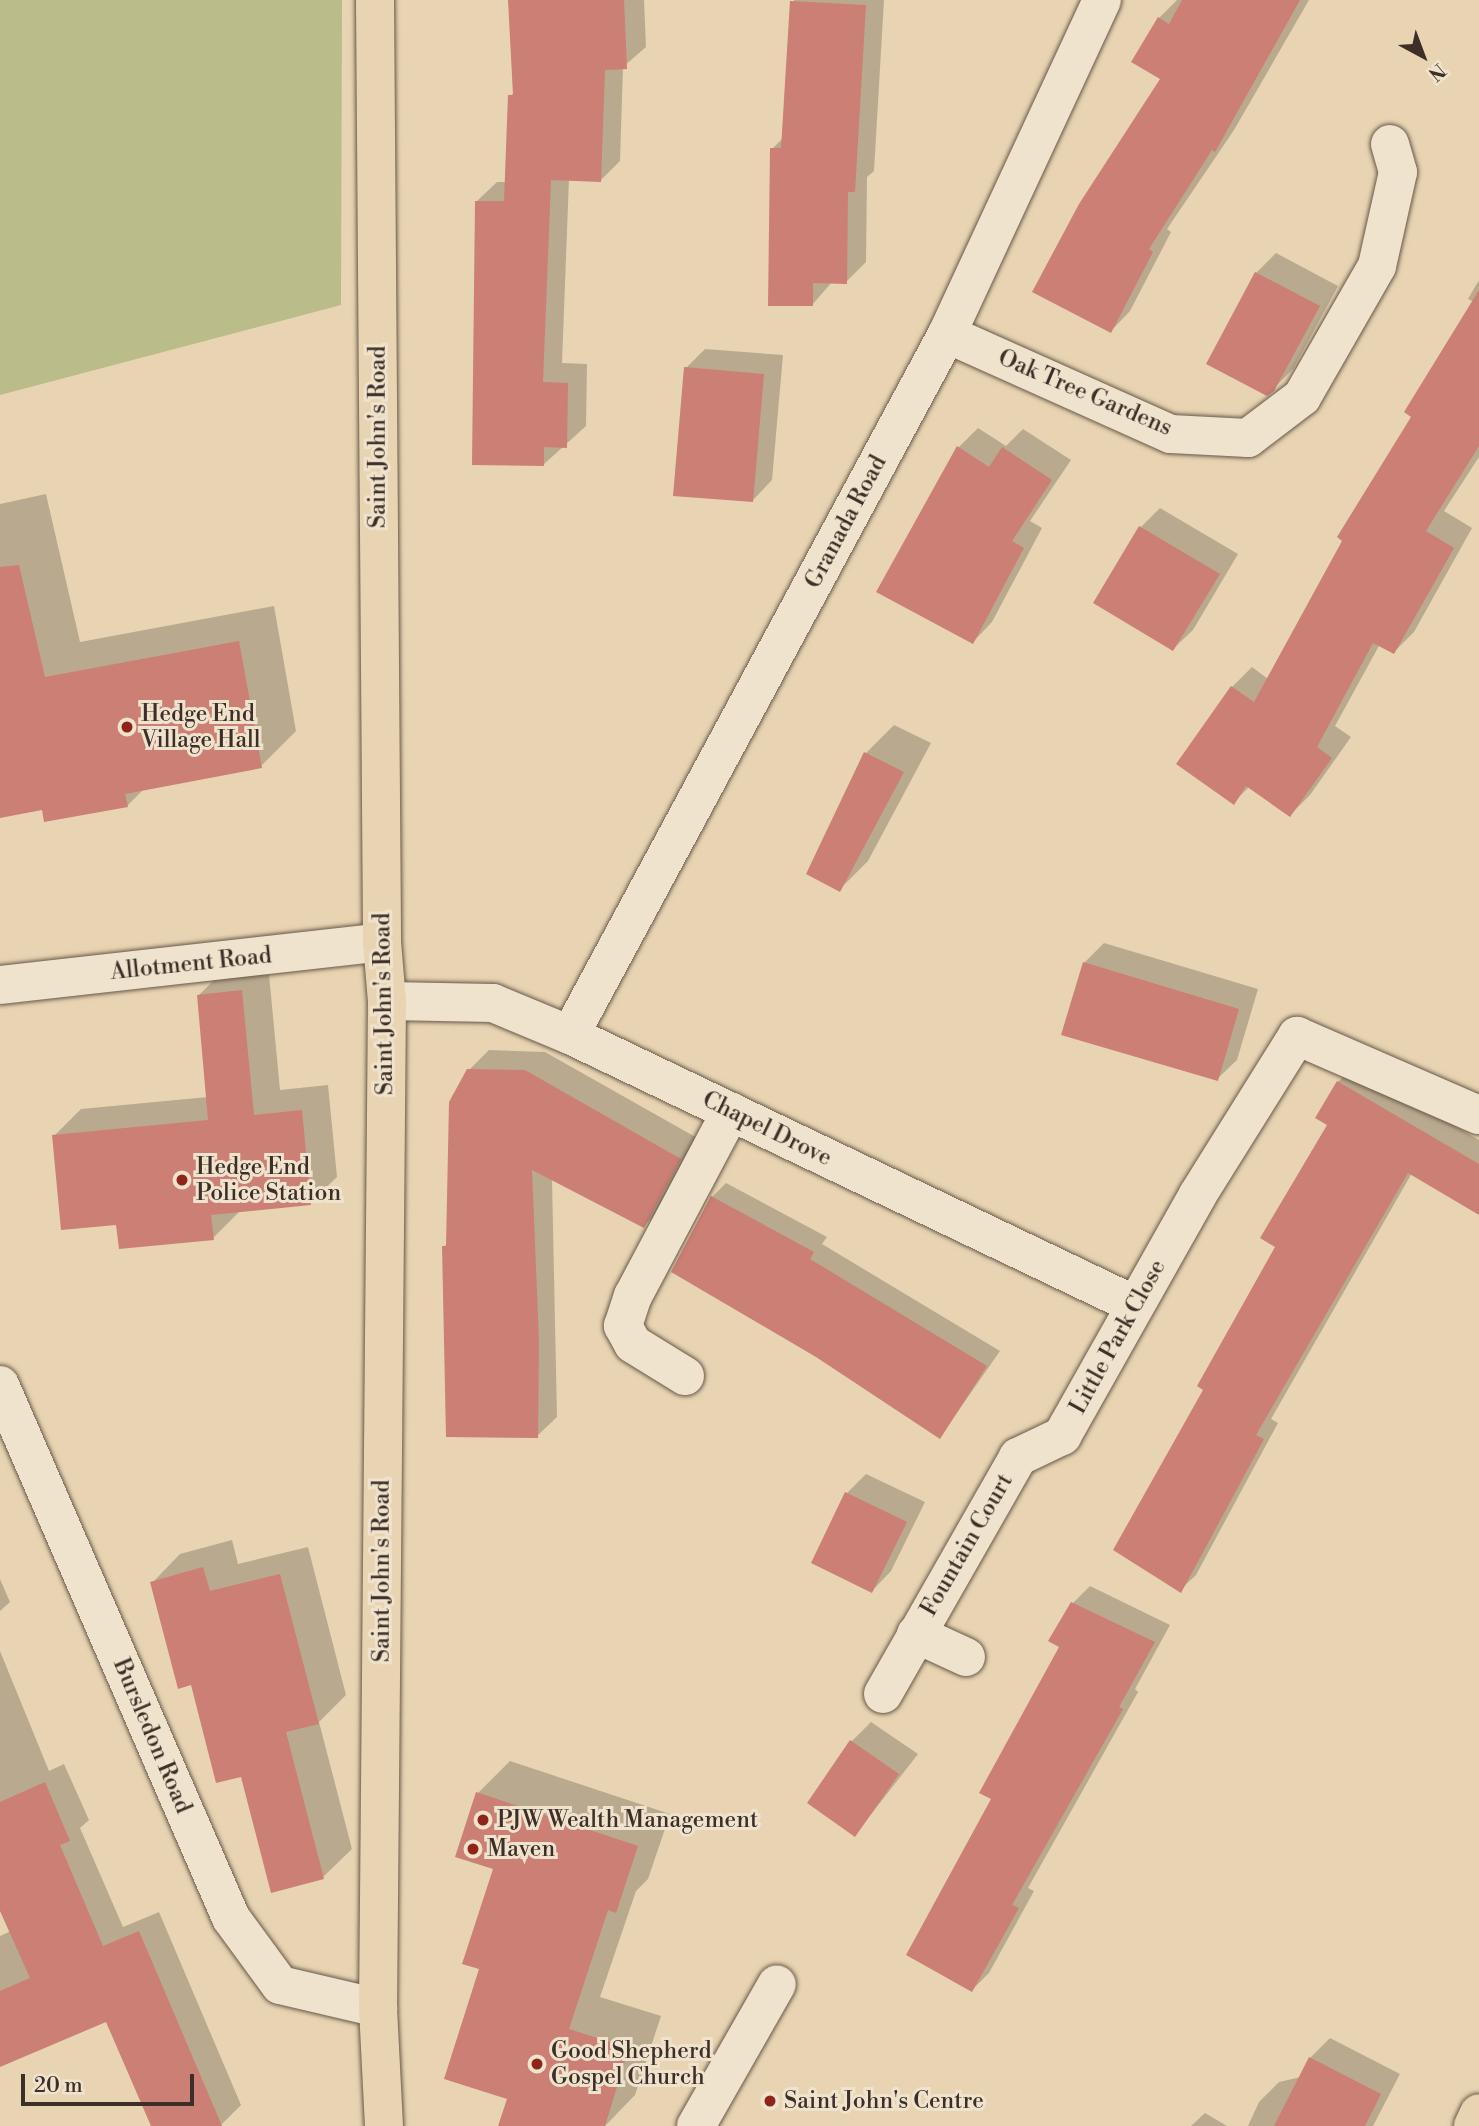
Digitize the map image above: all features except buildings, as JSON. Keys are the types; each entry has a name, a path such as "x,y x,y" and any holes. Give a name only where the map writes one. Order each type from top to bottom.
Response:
{"main road":[{"name":"Saint John's Road","path":"375,0 382,942 387,1001 378,2008 384,2126"},
{"path":"1473,2126 1479,2113"}],"street":[{"name":"Granada Road","path":"570,1035 947,334 1102,0"},
{"name":"Oak Tree Gardens","path":"947,334 1171,434 1248,438 1302,397 1370,278 1403,158"},
{"name":"Allotment Road","path":"0,985 382,942"},
{"name":"Chapel Drove","path":"387,1001 493,1003 570,1035 1135,1305"},
{"name":"Little Park Close","path":"1018,1457 1062,1436 1197,1196 1297,1036 1479,1115"},
{"path":"685,1376 633,1344 624,1326 633,1296 731,1111"},
{"name":"Bursledon Road","path":"0,1385 232,1918 280,1984 378,2008"},
{"name":"Fountain Court","path":"883,1694 1018,1457"},
{"name":"Fountain Court","path":"916,1634 966,1657"},
{"path":"696,2126 777,1984"}],"green space":[{"path":"0,0 342,0 341,305 0,395"}],"place":[{"name":"Hedge End Village Hall","path":"127,727"},
{"name":"Hedge End Police Station","path":"182,1180"},
{"name":"PJW Wealth Management","path":"483,1820"},
{"name":"Maven","path":"473,1849"},
{"name":"Good Shepherd Gospel Church","path":"537,2064"},
{"name":"Saint John's Centre","path":"770,2101"}]}
